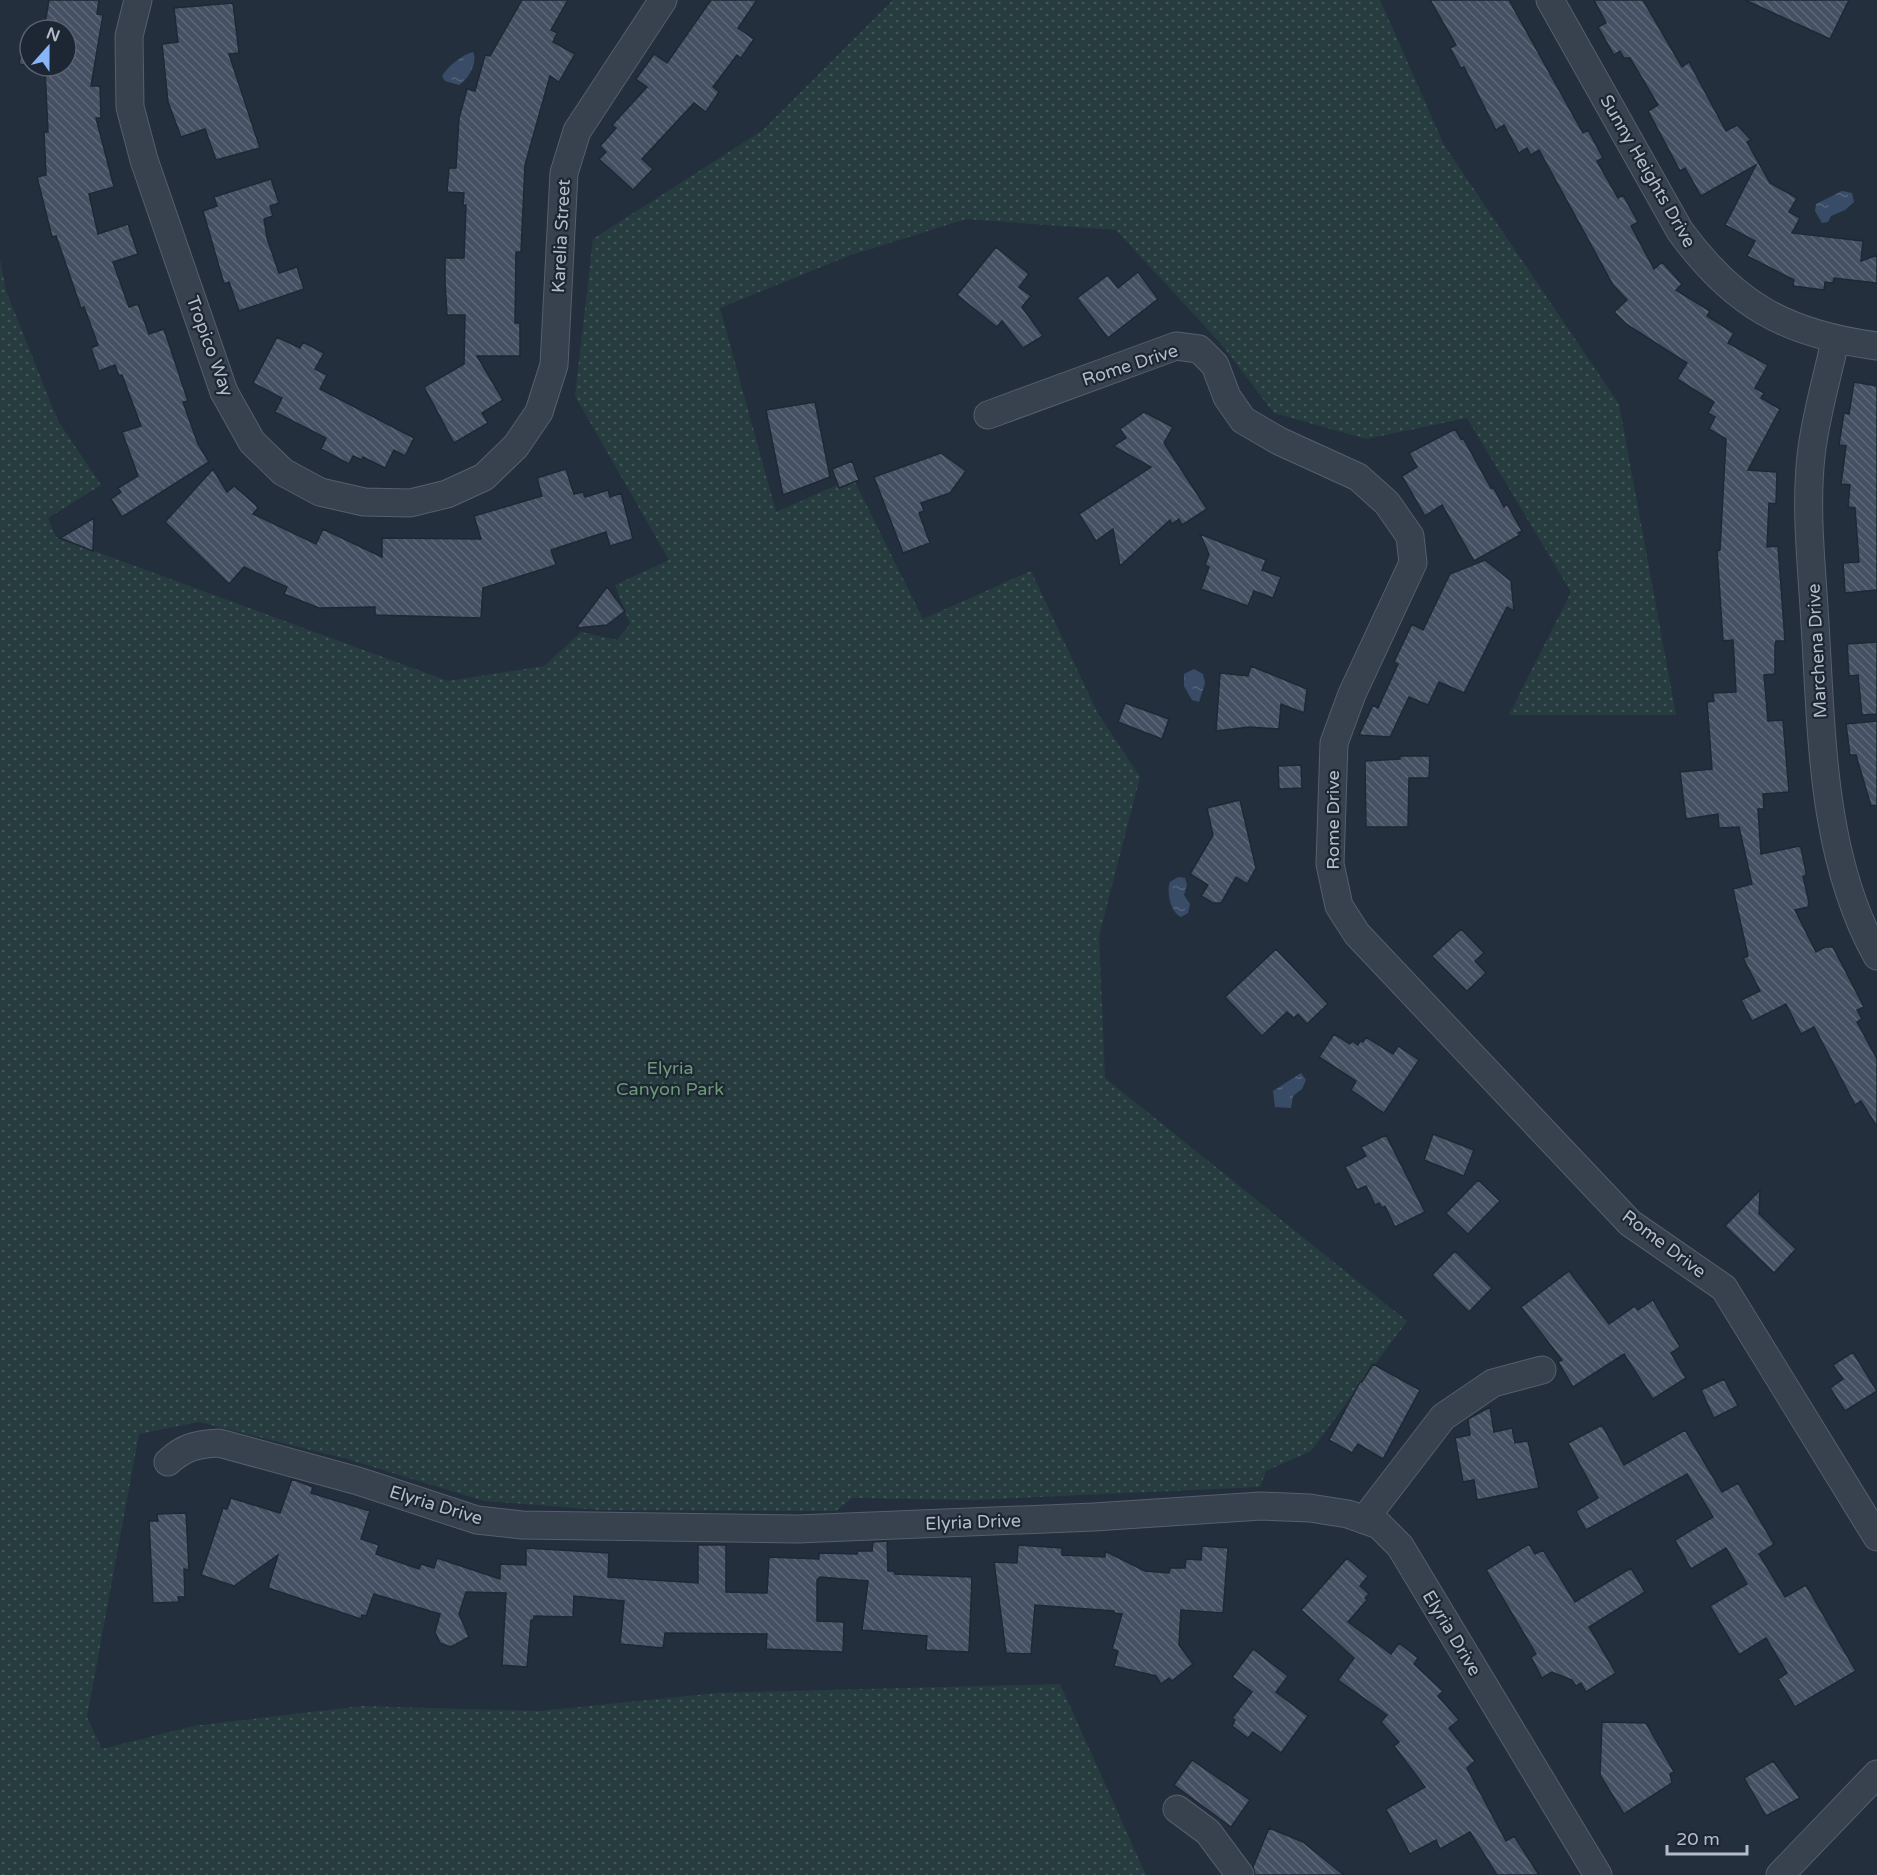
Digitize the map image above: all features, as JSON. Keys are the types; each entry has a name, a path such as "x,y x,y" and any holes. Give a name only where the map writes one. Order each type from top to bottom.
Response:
{"street":[{"name":"Tropico Way","path":"138,0 129,36 130,107 144,160 224,392 252,442 283,472 320,492 364,502 410,503 447,494 484,477"},
{"name":"Karelia Street","path":"484,477 516,446 539,412 554,365 564,173 577,131 663,0"},
{"name":"Sunny Heights Drive","path":"1550,0 1680,231 1702,262 1727,286 1758,309 1793,327 1835,341 1877,346"},
{"name":"Marchena Drive","path":"1835,341 1811,455 1808,505 1823,757 1837,847 1852,899 1877,956"},
{"name":"Rome Drive","path":"988,415 1176,346 1199,348 1215,365 1227,397 1243,420 1279,441 1358,477 1387,503 1410,536 1413,563 1352,694 1334,743 1330,864 1339,906 1357,934 1630,1223 1724,1288 1877,1537"},
{"path":"1364,1520 1443,1417 1493,1383 1542,1370"},
{"name":"Elyria Drive","path":"168,1462 181,1450 197,1444 219,1443 358,1481 477,1520 522,1525 798,1529 1094,1517 1261,1506 1310,1508 1348,1514 1379,1525 1400,1546 1598,1875"},
{"path":"1780,1875 1877,1774"},
{"path":"1177,1809 1208,1832 1240,1875"}],"green space":[{"name":"Elyria Canyon Park","path":"893,0 1380,0 1444,145 1619,404 1676,715 1509,715 1571,592 1467,418 1366,439 1274,413 1222,345 1116,230 966,219 851,255 720,308 776,512 853,478 923,619 1031,571 1097,712 1140,777 1099,936 1105,1078 1407,1321 1311,1451 1266,1471 1260,1487 973,1500 852,1498 836,1511 601,1510 484,1501 347,1459 199,1422 139,1434 87,1717 102,1749 193,1726 362,1706 540,1711 717,1693 1060,1684 1146,1875 0,1875 0,259 6,291 58,421 101,485 48,518 56,537 448,681 544,666 581,632 617,640 630,624 615,585 669,560 575,396 593,239 763,130"}],"water":[{"path":"473,52 472,70 466,79 459,85 445,81 442,76 448,68 460,58"},
{"path":"1842,191 1852,193 1854,202 1845,210 1831,216 1828,222 1822,223 1815,211 1816,204"},
{"path":"1194,669 1203,674 1205,683 1199,702 1192,700 1184,686 1184,674"},
{"path":"1178,877 1185,878 1187,885 1184,895 1190,904 1188,913 1181,917 1172,907 1169,891 1170,882"},
{"path":"1301,1073 1306,1080 1302,1089 1293,1096 1291,1108 1275,1107 1273,1091"}],"building":[{"path":"49,0 99,0 97,14 103,15 91,86 100,86 101,118 96,118 114,187 89,194 98,234 128,224 138,254 113,262 129,307 138,304 149,334 164,329 188,401 183,402 198,444 209,462 122,517 111,499 121,492 118,488 138,476 122,432 141,426 122,375 119,376 115,365 99,371 91,348 98,345 84,307 81,308 56,236 52,237 37,177 46,175 44,132 48,132 45,78 78,78 78,18 46,18"},
{"path":"522,0 568,0 551,30 557,33 553,42 575,54 559,82 550,76 525,165 521,252 516,252 515,323 520,323 520,356 477,356 503,400 482,413 488,423 454,443 424,387 464,364 465,315 447,315 445,258 464,258 466,205 463,205 464,193 447,192 449,168 456,168 459,118 467,89 475,91 485,55 490,56"},
{"path":"711,0 757,0 738,28 754,39 741,58 737,55 713,87 719,92 706,112 694,103 642,159 653,169 633,190 599,159 606,152 600,146 616,128 612,125 647,87 636,79 654,54 667,63"},
{"path":"1430,0 1509,0 1583,133 1588,130 1603,158 1597,161 1618,198 1623,195 1638,222 1631,226 1654,269 1662,262 1682,284 1676,290 1710,311 1707,316 1734,333 1728,343 1768,365 1755,388 1764,393 1761,398 1780,409 1748,470 1777,472 1776,504 1769,503 1767,547 1778,546 1785,641 1776,641 1775,674 1764,675 1768,721 1783,720 1789,792 1763,794 1764,809 1758,809 1761,854 1799,846 1801,848 1806,872 1806,876 1803,876 1809,903 1808,907 1795,910 1816,952 1825,947 1833,947 1864,1007 1857,1010 1862,1019 1857,1022 1877,1059 1877,1127 1861,1101 1855,1105 1814,1027 1801,1034 1786,1004 1752,1021 1741,1000 1760,991 1743,958 1748,956 1733,889 1752,884 1739,827 1719,828 1718,814 1686,819 1680,772 1712,769 1707,702 1714,701 1713,693 1736,692 1733,640 1723,641 1717,551 1720,550 1726,439 1709,429 1715,417 1708,413 1714,402 1677,379 1687,363 1626,324 1614,312 1627,300 1613,285 1539,150 1531,155 1527,148 1519,153 1504,125 1496,130 1464,67 1461,68 1450,48 1456,45"},
{"path":"1594,0 1643,0 1682,67 1689,62 1726,131 1737,125 1751,140 1747,142 1770,183 1797,198 1789,212 1800,218 1792,233 1863,241 1861,261 1877,255 1877,283 1834,278 1833,283 1825,282 1824,290 1793,286 1794,280 1747,256 1755,241 1725,225 1756,165 1701,196 1685,168 1680,171 1648,111 1658,105 1630,58 1624,58 1620,51 1614,55 1598,27 1606,23"},
{"path":"1745,0 1849,0 1830,39"},
{"path":"233,3 239,53 229,54 260,148 216,160 205,129 181,137 168,102 162,44 178,42 174,8"},
{"path":"271,179 279,203 270,206 273,216 264,219 267,238 279,273 297,267 304,289 239,311 229,282 224,284 203,211 217,206 214,197"},
{"path":"996,247 1029,274 1019,287 1031,296 1022,307 1043,336 1023,348 1002,321 997,327 957,295"},
{"path":"1138,272 1158,299 1108,338 1077,298 1108,275 1118,288"},
{"path":"277,337 300,348 303,342 324,353 315,369 327,375 320,389 414,438 405,456 394,450 385,468 363,457 362,460 353,456 349,464 321,449 326,438 275,412 282,398 253,383"},
{"path":"1854,382 1877,386 1877,590 1845,593 1843,563 1859,562 1855,508 1848,507 1850,485 1841,484 1846,446 1839,445 1844,413 1849,414"},
{"path":"815,402 830,477 783,495 766,410"},
{"path":"1144,412 1173,427 1164,443 1207,509 1182,525 1179,519 1172,524 1170,520 1120,566 1113,529 1096,541 1079,514 1151,467 1113,446 1126,438 1120,429"},
{"path":"1455,429 1461,439 1463,438 1491,488 1493,487 1504,507 1507,504 1522,531 1518,533 1520,535 1474,561 1442,505 1425,516 1402,476 1417,467 1409,453"},
{"path":"941,453 966,471 950,493 921,503 924,511 919,513 930,543 903,553 874,477"},
{"path":"852,461 859,480 839,488 832,469"},
{"path":"213,469 227,492 234,486 256,505 258,508 253,514 316,544 323,529 382,557 382,538 481,539 474,516 542,496 537,478 566,469 574,494 583,492 585,497 608,490 610,497 621,493 633,539 610,546 606,532 551,550 556,565 483,588 481,618 375,615 375,607 319,608 284,594 287,587 244,567 229,584 165,522"},
{"path":"94,518 93,551 60,538"},
{"path":"1200,534 1266,560 1262,570 1281,577 1273,598 1254,591 1248,606 1201,589 1209,567 1205,565 1209,554"},
{"path":"1485,560 1511,581 1514,611 1507,607 1464,693 1439,682 1428,705 1409,697 1390,737 1359,735 1373,705 1378,708 1398,664 1394,662 1412,624 1423,630 1450,574"},
{"path":"607,587 625,611 607,625 576,628"},
{"path":"1877,642 1877,714 1862,715 1858,675 1849,676 1847,644"},
{"path":"1251,666 1307,689 1304,713 1281,704 1279,729 1249,727 1216,731 1220,673 1248,676"},
{"path":"1125,703 1169,719 1162,739 1118,722"},
{"path":"1877,721 1877,805 1871,806 1856,755 1850,755 1846,724"},
{"path":"1400,756 1430,756 1429,778 1409,778 1408,827 1366,827 1365,761 1400,759"},
{"path":"1301,765 1302,788 1279,789 1278,766"},
{"path":"1240,800 1256,868 1247,884 1236,877 1221,903 1213,903 1201,896 1208,885 1190,874 1213,835 1207,808"},
{"path":"1461,929 1484,953 1475,961 1486,973 1467,991 1432,956"},
{"path":"1276,949 1328,1004 1307,1024 1298,1014 1294,1018 1287,1012 1262,1036 1225,997"},
{"path":"1334,1034 1350,1044 1352,1041 1358,1045 1366,1037 1393,1054 1398,1046 1419,1060 1384,1113 1351,1090 1356,1081 1319,1057"},
{"path":"1433,1134 1474,1150 1464,1176 1424,1160"},
{"path":"1386,1135 1425,1212 1395,1227 1385,1206 1382,1208 1379,1203 1375,1205 1366,1186 1357,1190 1345,1167 1366,1156 1361,1147"},
{"path":"1478,1180 1500,1201 1468,1234 1446,1213"},
{"path":"1760,1190 1759,1214 1796,1249 1774,1273 1725,1226"},
{"path":"1455,1251 1492,1288 1469,1312 1432,1275"},
{"path":"1569,1271 1609,1324 1635,1306 1638,1310 1653,1300 1680,1347 1671,1353 1686,1378 1653,1399 1624,1354 1573,1387 1558,1362 1562,1360 1521,1307"},
{"path":"1853,1352 1877,1391 1845,1411 1830,1388 1843,1379 1833,1365"},
{"path":"1373,1364 1420,1390 1383,1459 1358,1444 1352,1453 1329,1440 1360,1382"},
{"path":"1724,1379 1738,1406 1714,1418 1701,1390"},
{"path":"1490,1407 1494,1432 1512,1428 1515,1443 1528,1441 1539,1488 1477,1500 1474,1480 1463,1482 1455,1438 1470,1435 1468,1419"},
{"path":"1602,1425 1624,1465 1685,1430 1722,1492 1738,1483 1774,1544 1759,1554 1785,1597 1806,1585 1856,1671 1795,1707 1778,1679 1787,1673 1766,1638 1739,1655 1710,1606 1747,1584 1726,1548 1691,1569 1675,1540 1713,1517 1687,1474 1586,1530 1576,1511 1598,1498 1568,1443"},
{"path":"292,1479 313,1487 311,1493 370,1511 361,1539 379,1545 376,1554 419,1569 421,1564 434,1568 437,1558 500,1579 500,1564 526,1565 526,1548 609,1553 608,1577 698,1583 698,1545 726,1545 726,1592 767,1593 769,1557 819,1559 819,1553 857,1554 858,1551 872,1551 873,1542 887,1541 888,1571 894,1571 895,1574 972,1577 969,1652 926,1650 927,1636 862,1630 868,1581 820,1577 817,1580 817,1621 844,1622 843,1652 766,1649 767,1634 665,1633 663,1648 620,1644 624,1601 574,1596 573,1617 534,1616 534,1620 531,1620 527,1667 502,1665 506,1593 466,1592 459,1614 469,1637 451,1647 440,1643 435,1632 440,1614 374,1594 366,1616 362,1615 361,1619 268,1588 278,1555 234,1586 201,1575 223,1508 227,1509 231,1498 280,1513"},
{"path":"186,1513 189,1570 184,1569 185,1597 178,1597 179,1602 153,1603 149,1521 158,1521 157,1514"},
{"path":"1529,1544 1535,1554 1543,1550 1575,1602 1631,1568 1645,1592 1589,1627 1616,1673 1586,1692 1581,1683 1576,1686 1572,1680 1552,1672 1542,1678 1531,1657 1536,1654 1486,1570"},
{"path":"1018,1545 1062,1548 1062,1555 1105,1557 1105,1551 1145,1571 1169,1573 1170,1568 1185,1568 1186,1559 1201,1560 1202,1546 1228,1548 1223,1613 1181,1610 1179,1645 1193,1664 1172,1681 1169,1678 1161,1684 1156,1676 1114,1666 1118,1651 1112,1649 1122,1614 1114,1613 1114,1611 1035,1605 1031,1654 1006,1653 994,1562 1017,1563"},
{"path":"1347,1558 1368,1576 1360,1586 1369,1594 1365,1598 1367,1600 1348,1622 1391,1654 1399,1643 1418,1658 1414,1664 1443,1691 1438,1696 1459,1720 1449,1728 1475,1761 1467,1768 1506,1841 1514,1836 1539,1875 1497,1875 1470,1832 1440,1849 1436,1840 1410,1854 1386,1809 1425,1787 1394,1746 1399,1742 1381,1722 1387,1715 1338,1680 1354,1658 1301,1610"},
{"path":"1253,1649 1288,1676 1276,1692 1308,1716 1281,1753 1253,1732 1248,1738 1232,1726 1235,1720 1232,1718 1252,1692 1232,1677"},
{"path":"1602,1722 1646,1723 1674,1772 1670,1774 1672,1783 1624,1814 1600,1775"},
{"path":"1192,1760 1250,1800 1231,1827 1174,1785"},
{"path":"1773,1761 1800,1798 1766,1816 1744,1778"},
{"path":"1269,1828 1303,1842 1344,1875 1255,1875 1253,1867"}]}
